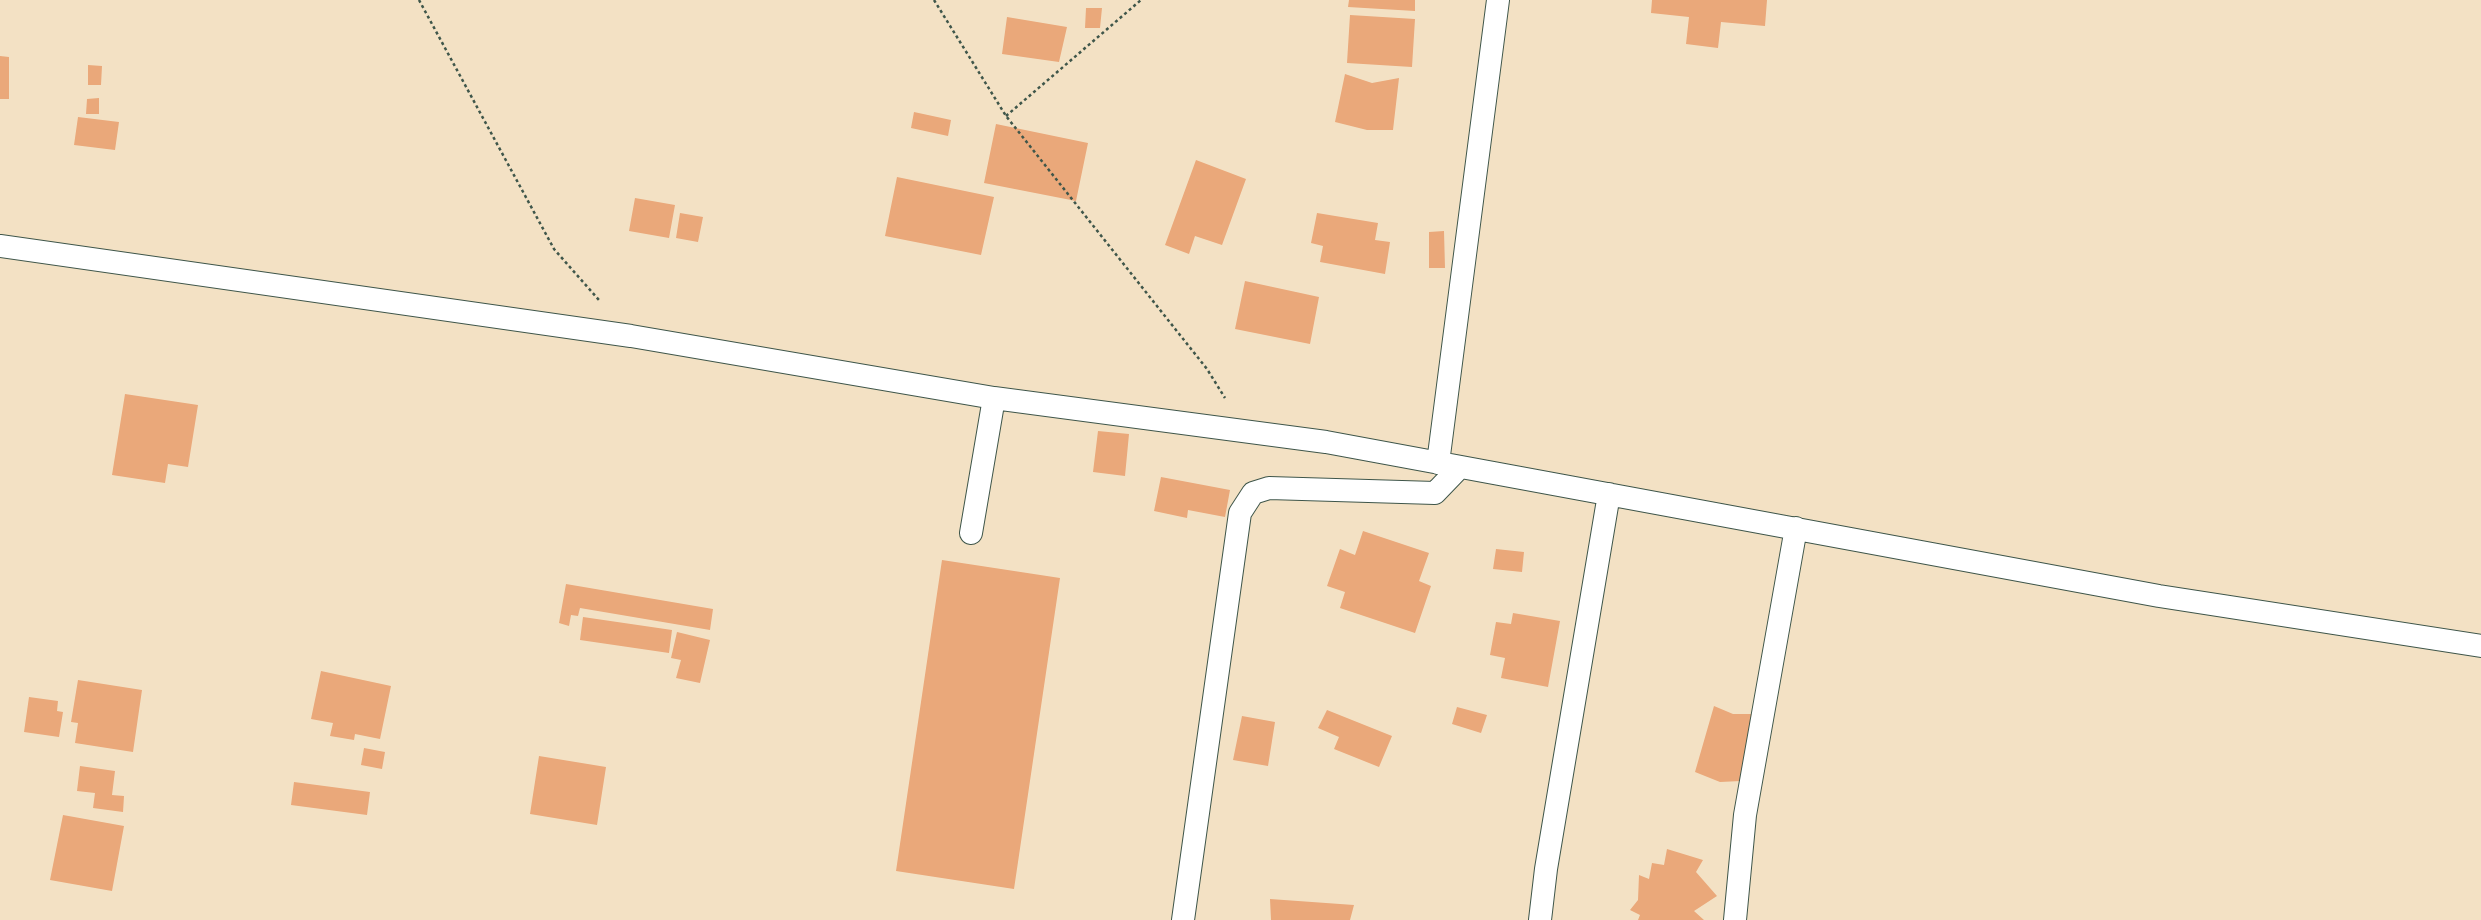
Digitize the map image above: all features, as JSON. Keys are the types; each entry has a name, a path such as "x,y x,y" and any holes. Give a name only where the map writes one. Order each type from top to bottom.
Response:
{"street":[{"path":"1438,463 1498,0"},
{"path":"0,246 631,336 994,398 1247,430 1326,442 2159,596 2481,646"},
{"path":"971,533 994,398"},
{"path":"1183,920 1240,513 1253,493 1269,488 1435,493 1460,467"},
{"path":"1540,920 1546,869 1609,494"},
{"path":"1735,920 1745,815 1796,528"}],"path":[{"path":"419,0 554,249 600,302"},
{"path":"934,0 1006,116 1207,369 1247,430"},
{"path":"1006,116 1141,0"}],"building":[{"path":"1349,0 1415,0 1415,11 1348,7"},
{"path":"1652,0 1767,0 1765,26 1721,22 1718,48 1686,44 1689,17 1651,13"},
{"path":"1086,8 1102,8 1100,28 1085,28"},
{"path":"1350,15 1415,19 1412,67 1347,63"},
{"path":"1007,17 1067,27 1059,62 1002,54"},
{"path":"0,56 9,57 9,99 0,99"},
{"path":"88,65 102,66 101,85 88,85"},
{"path":"1345,74 1372,83 1399,78 1393,130 1367,130 1335,122"},
{"path":"99,98 99,114 86,114 87,99"},
{"path":"914,112 951,120 948,136 911,128"},
{"path":"78,117 119,122 115,150 74,145"},
{"path":"996,124 1088,143 1076,201 984,183"},
{"path":"1196,160 1246,179 1222,245 1195,236 1189,254 1165,245"},
{"path":"897,177 994,197 981,255 885,236"},
{"path":"635,198 675,205 669,238 629,231"},
{"path":"680,213 703,217 698,242 676,238"},
{"path":"1317,213 1378,223 1375,240 1390,242 1385,274 1320,262 1323,246 1311,243"},
{"path":"1444,231 1445,268 1429,268 1429,232"},
{"path":"1245,281 1319,297 1310,344 1235,329"},
{"path":"125,394 198,405 188,467 168,464 165,483 112,475"},
{"path":"1098,431 1129,434 1125,476 1093,472"},
{"path":"1161,477 1230,490 1225,517 1188,510 1187,518 1154,511"},
{"path":"1363,531 1429,553 1419,581 1431,586 1415,633 1340,608 1345,592 1327,586 1340,549 1355,555"},
{"path":"1496,549 1524,552 1522,572 1493,569"},
{"path":"942,560 1060,578 1014,889 896,871"},
{"path":"566,584 713,609 710,630 580,608 578,616 571,615 569,626 559,623"},
{"path":"1513,613 1560,621 1548,687 1501,678 1505,658 1490,655 1496,622 1511,624"},
{"path":"583,617 672,630 669,653 580,640"},
{"path":"677,632 710,640 700,683 676,678 681,660 671,658"},
{"path":"321,671 391,686 380,739 355,734 354,740 330,736 333,723 311,719"},
{"path":"78,680 142,690 133,752 75,743 78,723 71,722"},
{"path":"29,697 58,701 57,711 63,712 59,737 24,732"},
{"path":"1714,706 1733,714 1753,714 1741,781 1720,782 1695,772"},
{"path":"1457,707 1487,715 1481,733 1452,724"},
{"path":"1327,710 1392,736 1379,767 1334,749 1339,737 1318,728"},
{"path":"1242,716 1275,722 1268,766 1233,760"},
{"path":"364,748 385,752 382,769 361,765"},
{"path":"539,756 606,767 597,825 530,814"},
{"path":"80,766 115,771 112,795 124,796 123,812 93,808 95,793 77,791"},
{"path":"294,782 370,792 367,815 291,805"},
{"path":"63,815 124,826 112,891 50,880"},
{"path":"1667,849 1703,860 1696,872 1717,896 1694,911 1704,920 1638,920 1640,915 1630,910 1638,900 1639,875 1649,879 1652,863 1664,865"},
{"path":"1270,899 1354,905 1350,920 1271,920"}]}
